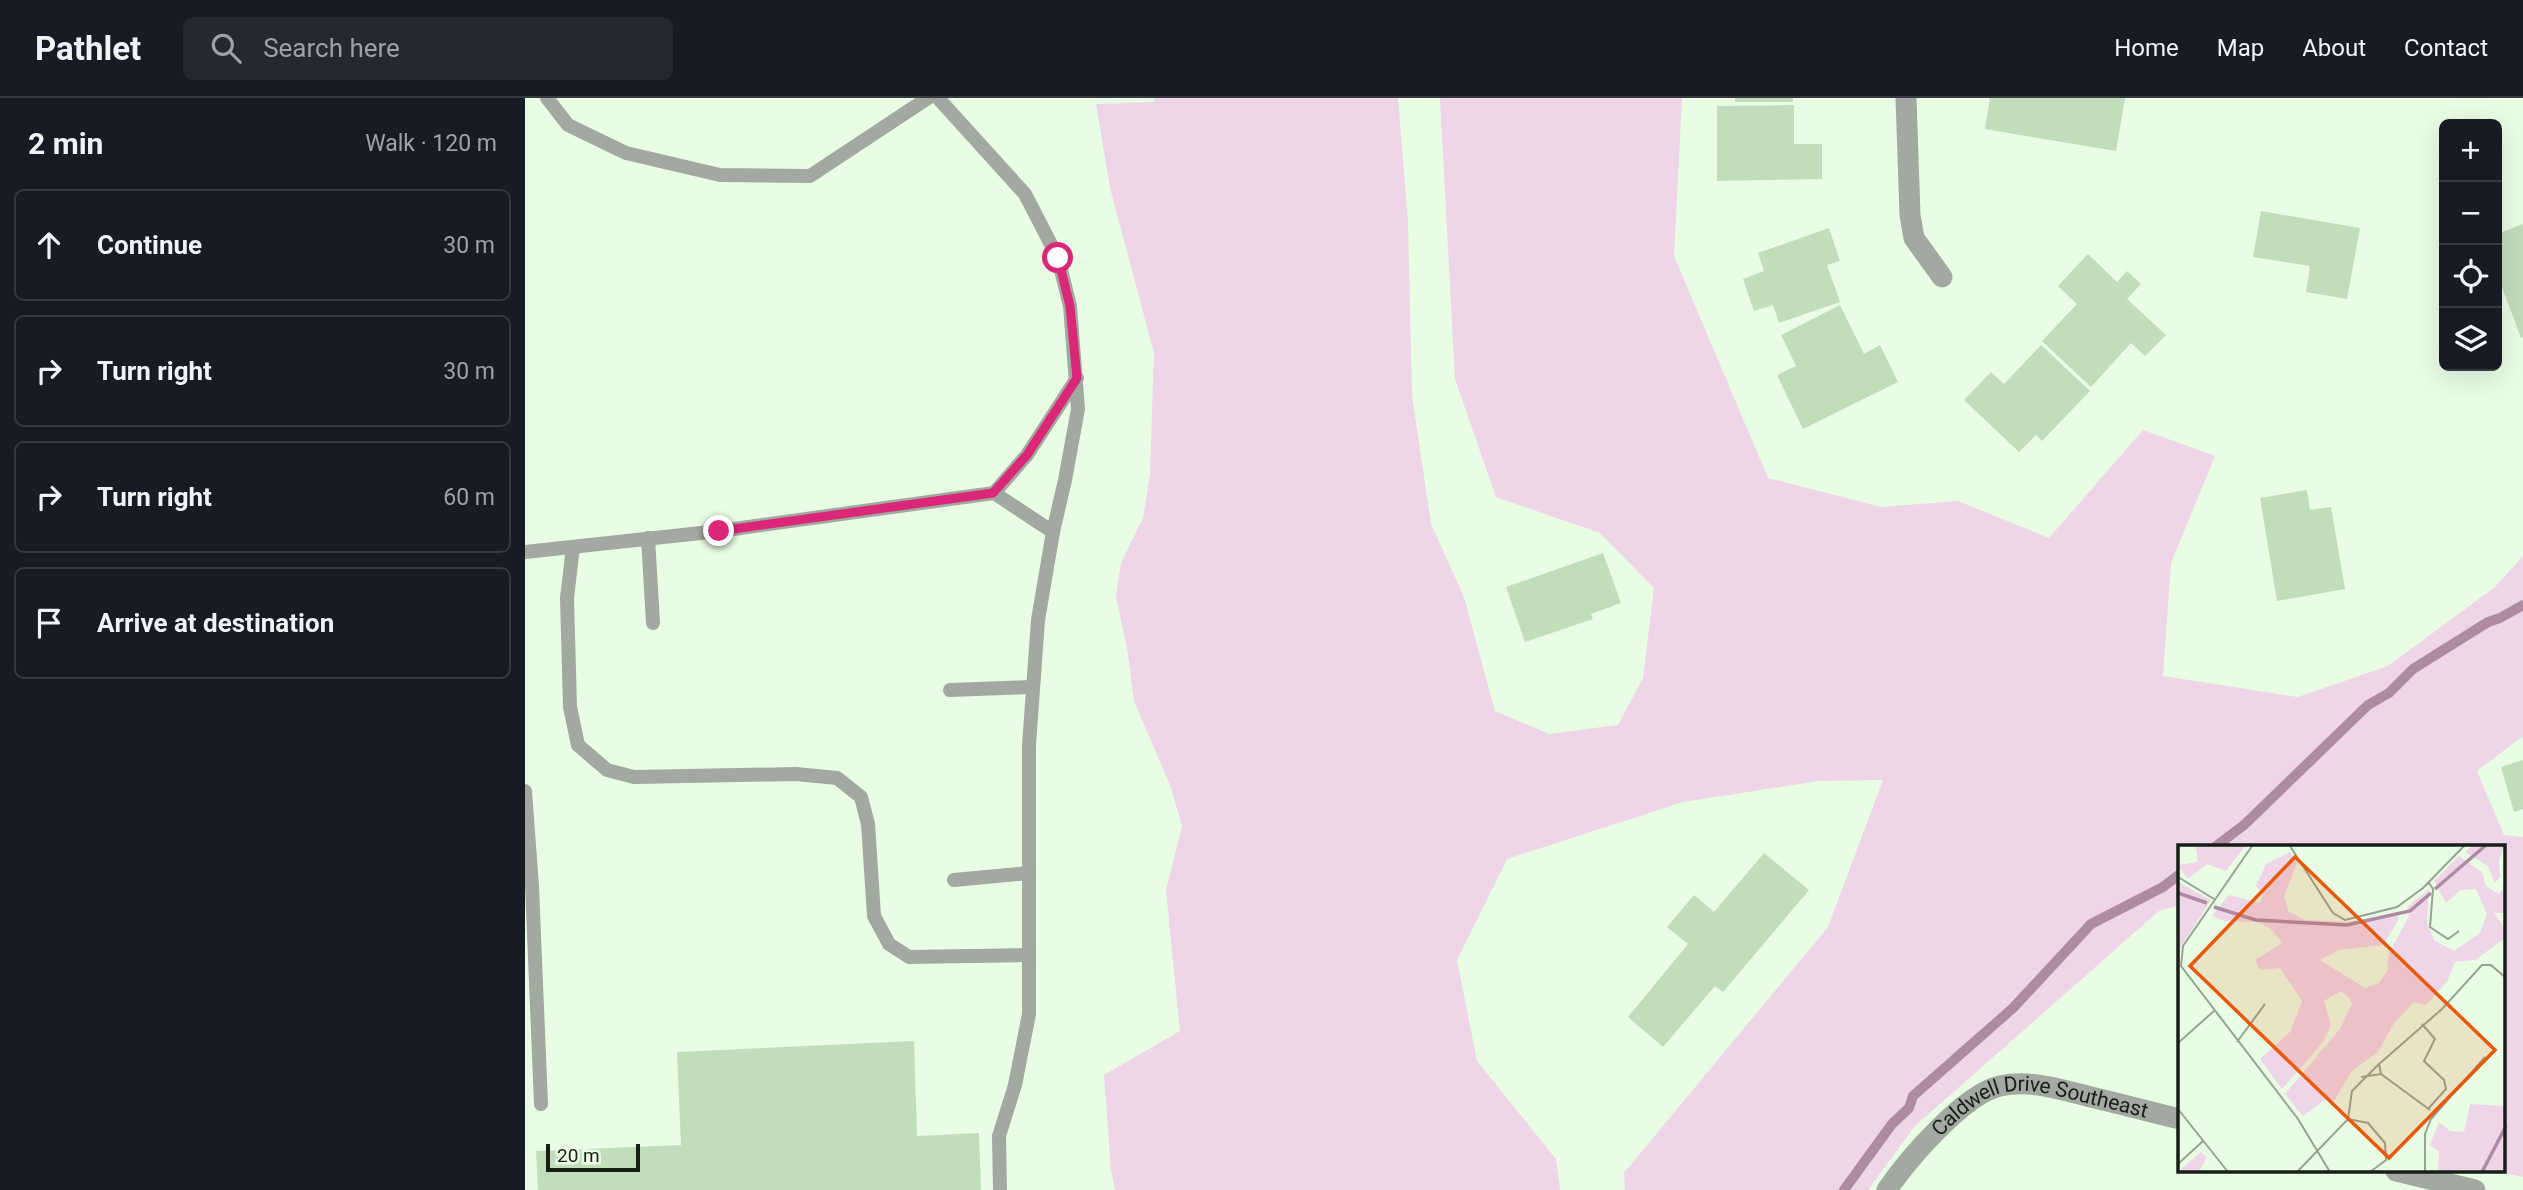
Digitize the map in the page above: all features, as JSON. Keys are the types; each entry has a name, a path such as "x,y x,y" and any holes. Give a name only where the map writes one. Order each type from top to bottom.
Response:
{"street":[{"path":"1906,98 1910,215 1914,239 1942,277"},
{"name":"Caldwell Drive Southeast","path":"1887,1190 1951,1116 1980,1094 2000,1086 2021,1084 2050,1087 2178,1119"},
{"path":"2400,1172 2475,1190"}],"lane":[{"path":"547,98 568,125 626,153 720,175 810,176 928,98"},
{"path":"938,98 1025,194 1058,258 1070,306 1077,378 1078,409 1038,620 1029,745 1029,1014 1015,1085 999,1136 1000,1190"},
{"path":"993,493 1027,455 1077,378"},
{"path":"525,552 993,493 1053,532"},
{"path":"648,538 653,623"},
{"path":"573,547 567,598 570,707 578,745 607,770 634,777 796,774 837,778 861,797 868,824 874,916 889,944 909,957 1029,955"},
{"path":"950,690 1033,687"},
{"path":"525,791 532,886 541,1104"},
{"path":"954,880 1029,873"}],"shaded area":[{"path":"1155,98 1398,98 1408,222 1412,395 1431,524 1464,597 1495,711 1549,734 1618,725 1643,678 1654,588 1600,533 1496,497 1455,379 1440,98 1682,98 1674,256 1768,478 1881,507 1958,501 2049,538 2143,430 2215,456 2171,563 2163,676 2298,697 2388,666 2495,587 2523,556 2523,736 2477,771 2504,835 2523,837 2523,1177 2500,1172 2505,1172 2505,845 2178,845 2178,906 2159,911 1915,1126 1868,1190 1625,1190 1624,1173 1828,927 1883,780 1818,781 1683,802 1507,859 1457,960 1477,1061 1556,1159 1560,1190 1115,1190 1104,1075 1180,1031 1166,890 1182,826 1170,785 1134,701 1127,648 1116,597 1121,563 1143,518 1150,474 1154,353 1110,188 1096,104 1154,102"}],"building":[{"path":"1735,98 1793,98 1793,102 1735,102"},
{"path":"1990,98 2125,98 2116,151 1985,129"},
{"path":"1794,105 1794,144 1822,144 1822,179 1717,181 1717,106"},
{"path":"2261,211 2360,228 2347,299 2306,292 2310,266 2253,257"},
{"path":"2523,224 2521,338 2502,287 2502,232"},
{"path":"1829,228 1840,261 1827,265 1840,302 1779,323 1773,305 1754,311 1743,279 1764,271 1758,253"},
{"path":"2088,254 2117,282 2127,271 2141,284 2127,299 2166,335 2145,356 2131,343 2091,387 2042,341 2077,304 2058,286"},
{"path":"1840,305 1864,354 1880,345 1898,382 1803,429 1777,375 1796,366 1781,335"},
{"path":"2041,345 2090,391 2042,441 2036,435 2019,452 1964,400 1991,372 2004,384"},
{"path":"2307,490 2310,510 2331,507 2345,589 2277,601 2260,498"},
{"path":"1603,553 1621,603 1591,614 1593,619 1525,642 1506,587"},
{"path":"2523,760 2523,809 2514,812 2501,767"},
{"path":"1764,853 1809,890 1723,992 1715,986 1663,1047 1628,1017 1688,944 1667,927 1694,895 1714,912"},
{"path":"914,1041 917,1136 979,1133 981,1190 538,1190 536,1151 681,1145 677,1052"}],"waterway":[{"path":"2218,845 2244,825 2368,705 2389,693 2413,669 2488,622 2523,605"},
{"path":"1844,1190 1892,1124 1909,1108 1913,1096 2013,1008 2091,924 2163,887 2178,876"}],"route":[{"path":"719,531 993,493 1027,455 1077,378 1070,306 1058,258"}]}
